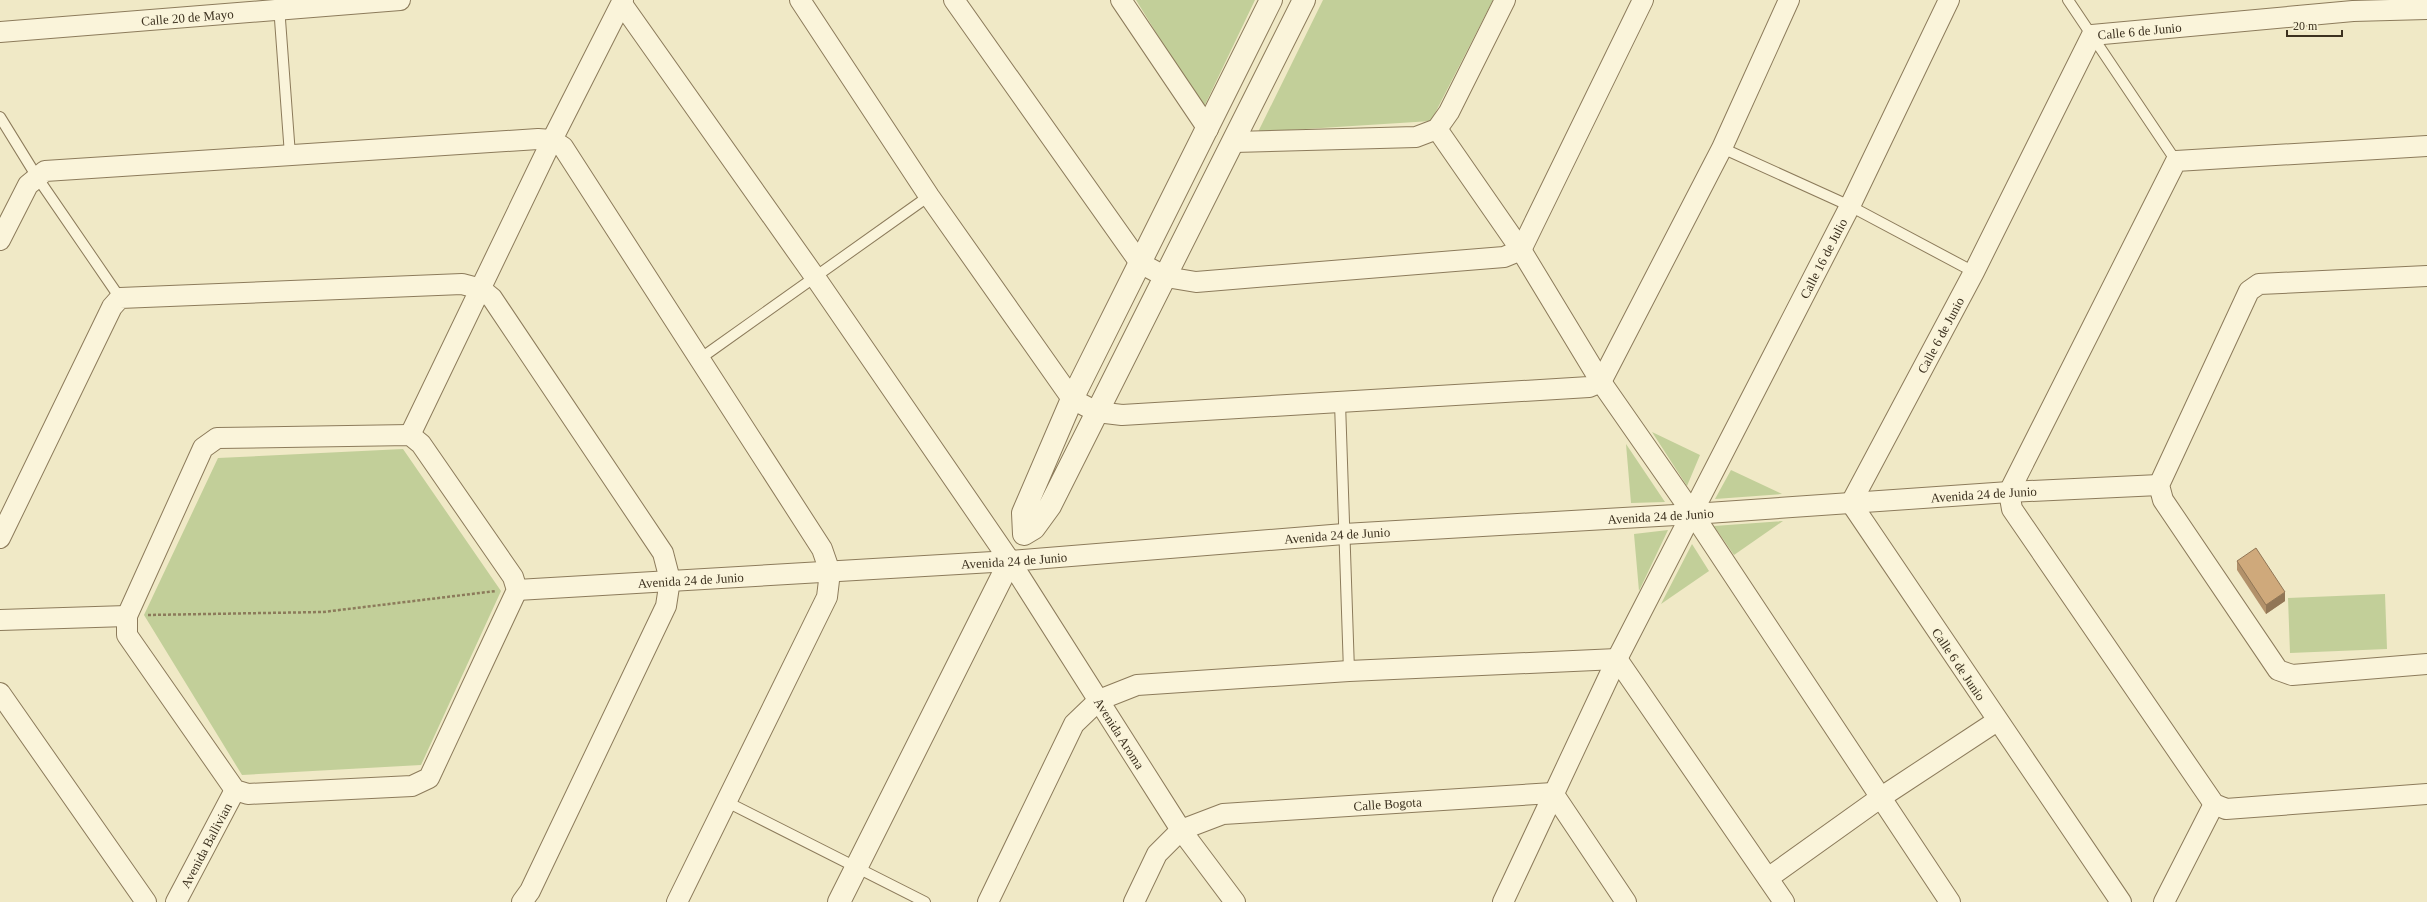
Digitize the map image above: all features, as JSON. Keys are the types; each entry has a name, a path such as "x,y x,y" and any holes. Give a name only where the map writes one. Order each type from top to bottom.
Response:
{"street":[{"name":"Calle 20 de Mayo","path":"0,32 279,4 400,0"},
{"path":"800,0 928,196 1072,399 1097,412 1122,415 1589,387 1601,382 1722,148 1789,0"},
{"path":"954,0 1140,264 1166,277 1196,282 1504,257 1521,250 1643,0"},
{"path":"1121,0 1208,129"},
{"path":"839,902 1024,534 1023,513 1072,399 1271,0"},
{"path":"1024,534 1034,528 1050,506 1304,0"},
{"path":"1234,142 1416,137 1437,129 1449,112 1505,0"},
{"name":"Calle 16 de Julio","path":"1503,902 1616,659 1693,514 1850,206 1949,0"},
{"path":"410,435 552,140 622,2"},
{"name":"Avenida Aroma","path":"622,2 815,277 1010,561 1181,830 1236,902"},
{"name":"Calle 6 de Junio","path":"2121,902 1997,721 1851,503 1974,272 2092,35 2352,6 2427,9"},
{"path":"1437,129 1521,250 1601,382 1693,514 1950,902"},
{"path":"0,240 28,185 45,171 552,140 563,147 701,358 822,549 830,572 827,597 677,902"},
{"path":"2427,146 2176,161 2009,492 2012,509 2214,804 2226,809 2427,794"},
{"path":"2427,276 2259,284 2249,290 2158,485 2163,500 2278,670 2292,675 2427,664"},
{"path":"0,538 112,307 120,298 462,284 481,289 492,298 663,553 670,580 666,606 530,891 522,902"},
{"path":"410,435 421,444 513,577 516,590 429,778 412,786 248,794 235,790 128,635 127,616 203,448 217,438 410,435"},
{"name":"Avenida 24 de Junio","path":"516,590 1010,561 1344,534 1693,514 2009,492 2158,485"},
{"path":"0,620 127,616"},
{"path":"988,902 1074,724 1099,700 1137,685 1349,671 1616,659 1784,902"},
{"path":"0,693 146,902"},
{"path":"1768,878 1880,798 1997,721"},
{"name":"Avenida Ballivian","path":"176,902 235,790"},
{"path":"1554,793 1626,902"},
{"name":"Calle Bogota","path":"1134,902 1157,854 1181,830 1223,814 1554,793"},
{"path":"2164,902 2214,804"}],"lane":[{"path":"2068,0 2176,161"},
{"path":"279,4 290,155"},
{"path":"0,117 37,177 120,298"},
{"path":"1722,148 1850,206 1974,272"},
{"path":"701,358 928,196"},
{"path":"1340,403 1349,671"},
{"path":"727,802 925,902"}],"path":[{"path":"127,616 228,612 323,612 516,590"}],"green space":[{"path":"1136,0 1255,0 1203,109"},
{"path":"1323,0 1493,0 1431,121 1258,132"},
{"path":"1652,432 1700,455 1687,486"},
{"path":"1626,444 1665,502 1631,503"},
{"path":"403,449 501,591 421,765 242,775 144,615 218,458"},
{"path":"1731,470 1782,494 1715,499"},
{"path":"1783,521 1734,555 1714,526"},
{"path":"1668,530 1639,591 1634,534"},
{"path":"1692,544 1709,571 1661,604"},
{"path":"2385,594 2387,649 2290,653 2288,598"}],"building":[{"path":"2256,548 2285,592 2266,605 2237,561"}]}
